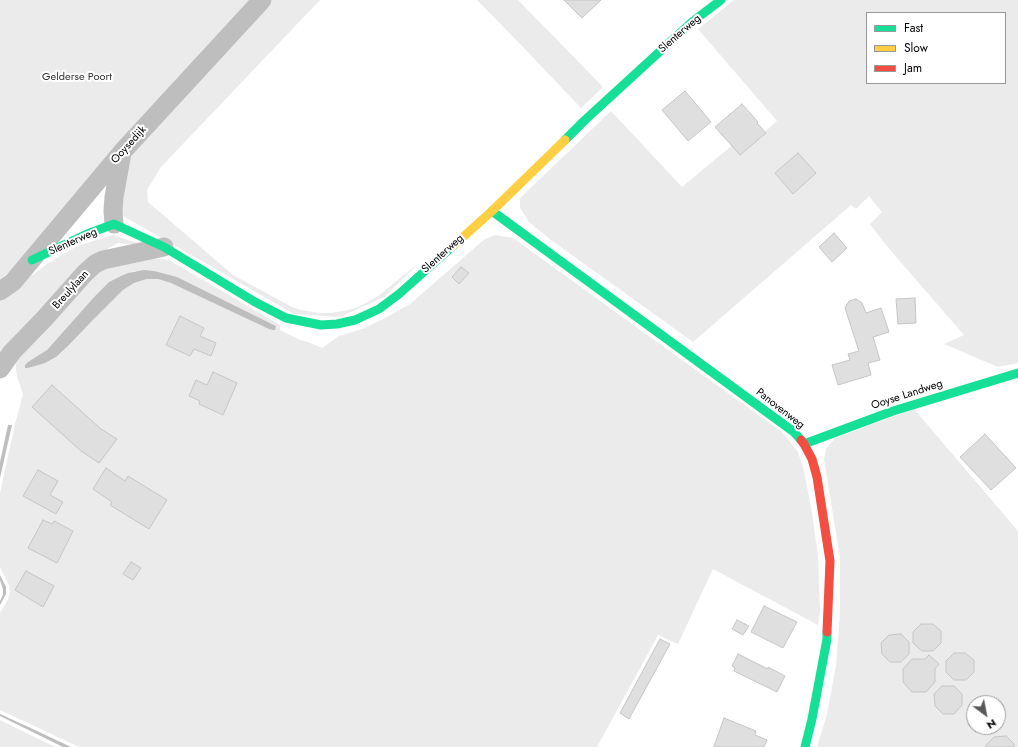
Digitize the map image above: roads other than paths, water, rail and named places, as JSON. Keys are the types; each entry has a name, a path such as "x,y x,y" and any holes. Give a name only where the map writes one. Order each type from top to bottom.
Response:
{"street":[{"name":"Ooysedijk","path":"0,291 13,282 122,152 262,0"},
{"name":"Slenterweg","path":"32,260 87,234 114,224 164,247 255,302 286,318 321,325 337,324 355,320 379,309 399,294 492,210 681,32 721,0"},
{"path":"114,224 114,197 122,152"},
{"name":"Panovenweg","path":"492,210 794,432 804,444 812,459 817,477 830,561 827,639 812,719 805,747"},
{"name":"Breulylaan","path":"0,369 6,351 44,319 85,273 95,264 103,260 164,247"},
{"name":"Ooyse Landweg","path":"804,444 893,411 1018,373"}],"park label":[{"name":"Gelderse Poort","path":"77,77"}]}
